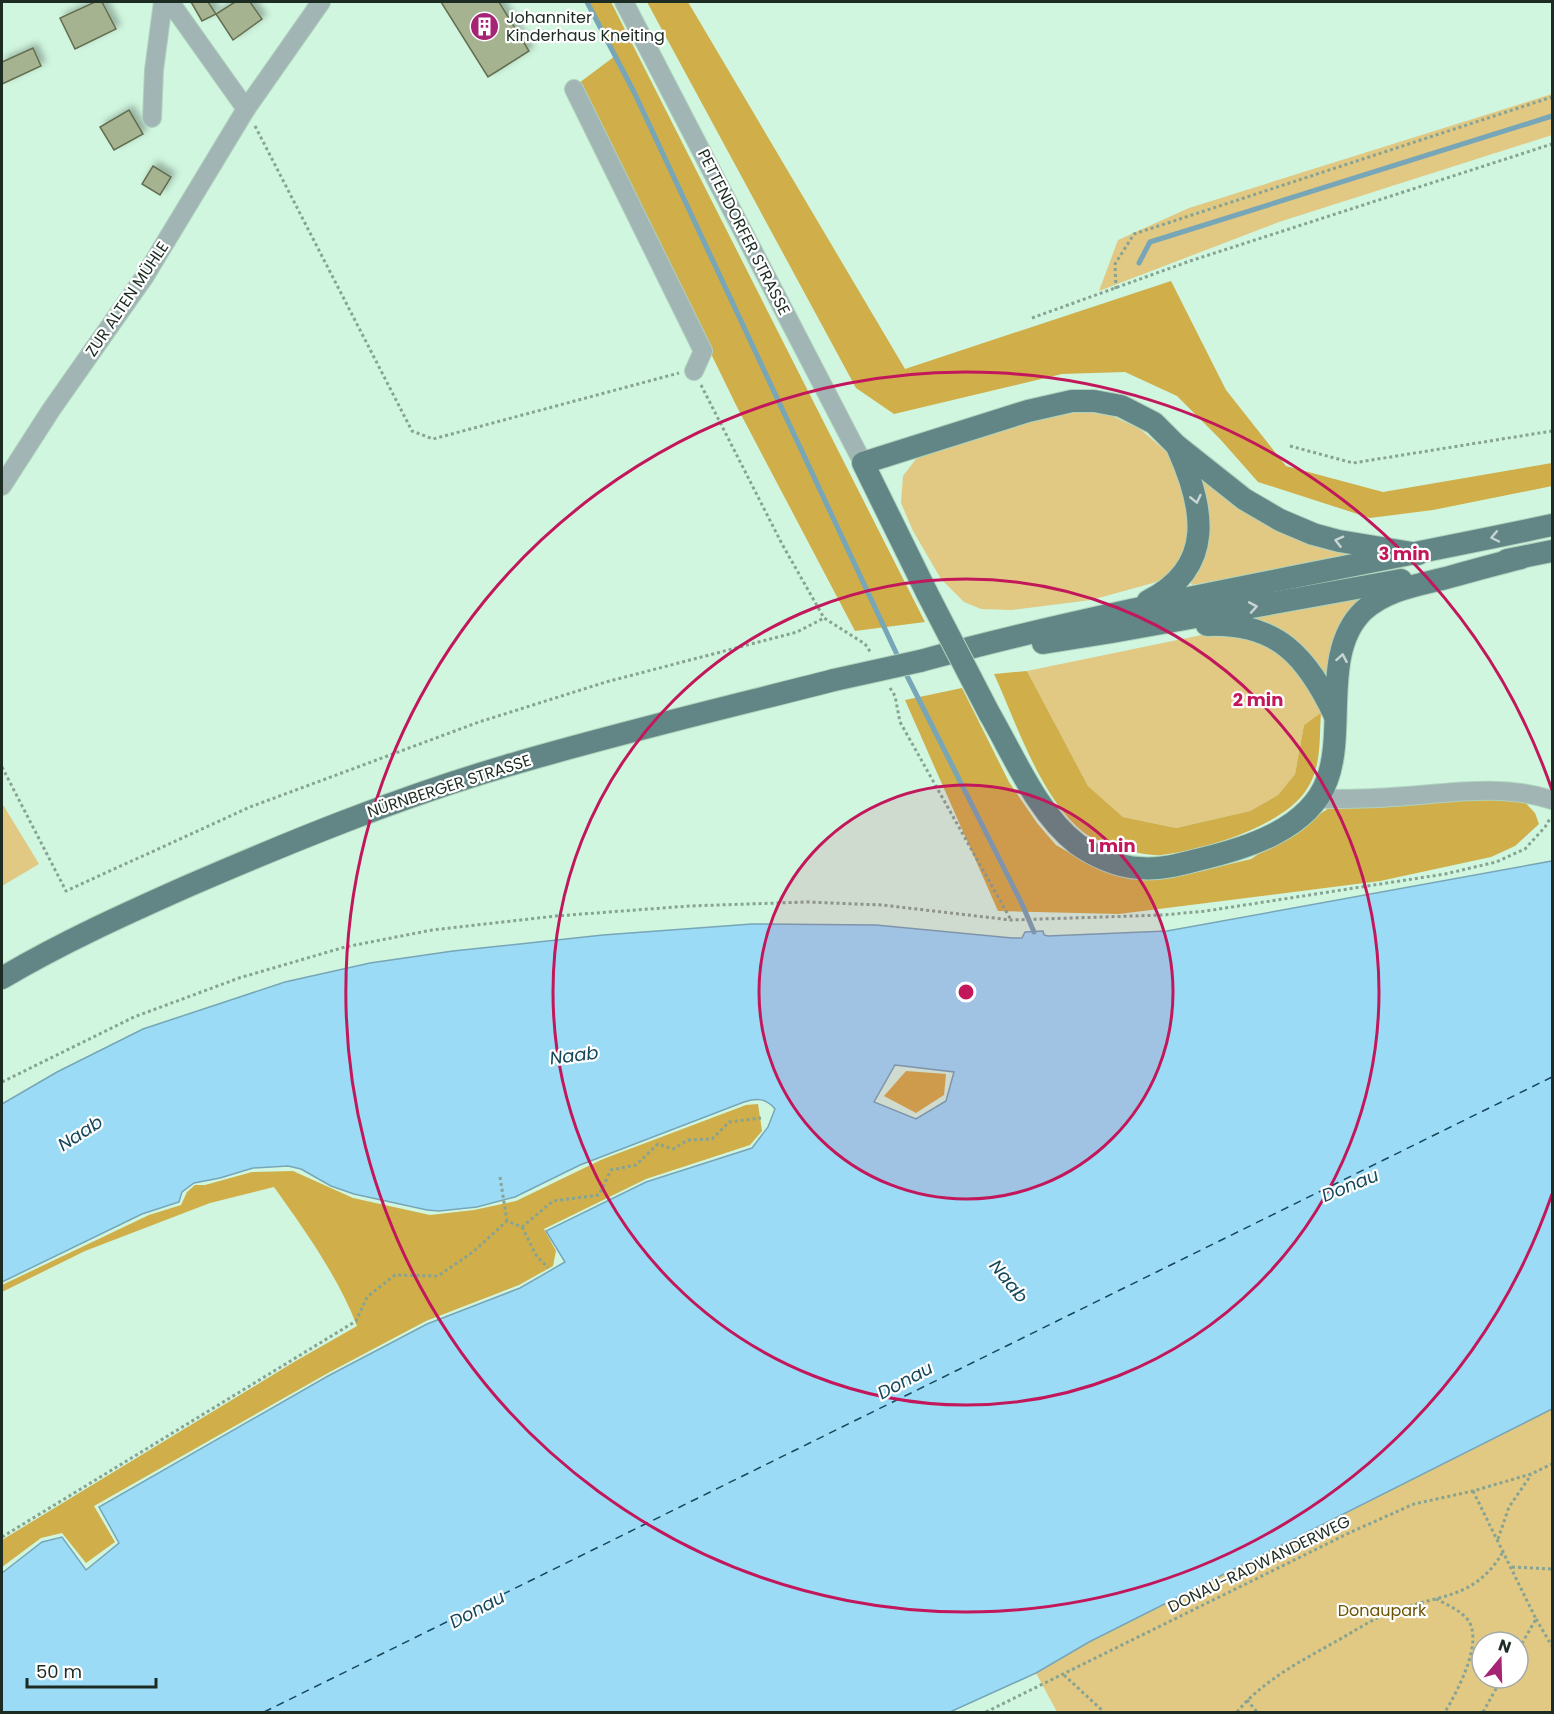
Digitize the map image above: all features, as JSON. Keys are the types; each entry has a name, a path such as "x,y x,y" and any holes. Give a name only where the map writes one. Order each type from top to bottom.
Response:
{"main road":[{"path":"1418,554 1339,541 1313,534 1280,520 1244,499 1176,445 1154,423 1121,406 1094,401 1072,401 1028,411 863,463 989,713 1046,814 1060,830 1079,845 1106,860 1138,868 1167,867 1227,853 1267,839 1294,821 1318,799 1327,781 1333,760 1336,740 1335,716 1345,642 1352,625 1378,600 1401,590 1552,551"},
{"path":"1132,608 1160,595 1174,583 1186,569 1195,552 1200,529 1198,507 1189,475 1176,445"},
{"path":"920,661 1007,637 1132,608 1418,554 1552,525"},
{"path":"920,661 1112,632 1521,558"},
{"path":"1112,632 1219,624 1255,630 1294,652 1306,665 1321,688 1335,716"},
{"name":"NÜRNBERGER STRASSE","path":"2,978 123,915 272,849 379,808 593,741 834,680 920,661"}],"street":[{"path":"152,118 155,61 163,2"},
{"path":"170,2 246,109"},
{"name":"ZUR ALTEN MÜHLE","path":"2,486 51,410 145,276 246,109 321,2"},
{"name":"PETTENDORFER STRASSE","path":"624,2 863,463"},
{"path":"573,89 703,351 694,371"},
{"path":"1318,799 1390,798 1486,790 1518,791 1552,800"}],"path":[{"path":"1116,289 1115,264 1134,234 1552,97"},
{"path":"246,109 412,431 433,439 669,374 694,371 782,544 824,618 865,644 871,654"},
{"path":"1032,318 1190,261 1552,144"},
{"path":"1290,446 1353,463 1552,431"},
{"path":"2,767 66,891 250,807 479,722 606,682 797,632 824,618"},
{"path":"889,686 895,696 900,722 1011,920"},
{"path":"2,1082 134,1017 238,978 345,947 432,930 689,906 807,902 882,905 1011,920 1152,916 1206,911 1445,874 1496,862 1525,849 1545,828 1552,813"},
{"path":"522,1227 553,1201 599,1195 612,1170 636,1166 658,1144 673,1149 688,1140 712,1139 729,1122 761,1118"},
{"path":"500,1177 507,1221"},
{"path":"507,1221 522,1227 536,1255 548,1268"},
{"path":"2,1537 356,1321 367,1297 394,1275 438,1276 473,1252 507,1221"},
{"name":"DONAU-RADWANDERWEG","path":"986,1713 1352,1532 1414,1504 1473,1491 1531,1474 1552,1464"},
{"path":"1498,1539 1509,1507 1531,1474"},
{"path":"1473,1491 1536,1619 1552,1646"},
{"path":"1237,1713 1247,1700 1295,1665 1358,1629 1390,1612 1466,1589 1494,1567 1503,1550"},
{"path":"1511,1567 1552,1569"},
{"path":"1436,1599 1467,1618 1472,1628 1473,1643 1467,1669 1445,1713"},
{"path":"1530,1630 1536,1619"},
{"path":"1063,1674 1104,1713"},
{"path":"1483,1713 1495,1690"},
{"path":"1247,1700 1257,1713"}],"green space":[{"path":"1552,94 1552,135 1279,222 1099,291 1118,240 1189,208"},
{"path":"1086,412 1112,416 1140,429 1168,453 1182,482 1193,523 1187,548 1173,574 1153,583 1091,600 1012,610 981,609 964,602 941,579 913,531 901,503 903,476 916,459 946,446 1051,415"},
{"path":"1200,475 1350,551 1352,556 1192,585 1190,581 1198,573 1205,547 1205,516"},
{"path":"1360,596 1362,600 1332,686 1253,622 1252,615"},
{"path":"1216,632 1247,638 1278,651 1294,663 1305,680 1322,713 1304,725 1295,774 1278,795 1250,811 1176,828 1123,817 1088,786 1027,671"},
{"path":"2,803 39,864 2,886"},
{"name":"Donaupark","path":"1552,1409 1552,1712 1057,1712 1036,1673 1089,1642"}],"shaded area":[{"path":"587,2 611,2 925,622 855,631 736,405 579,83 615,56"},
{"path":"647,2 688,2 905,369 1171,281 1226,390 1286,466 1383,492 1552,463 1552,486 1433,510 1370,518 1258,482 1220,439 1177,396 1125,372 1062,374 894,414 856,388"},
{"path":"1027,671 1088,786 1123,817 1176,828 1250,811 1278,795 1295,774 1304,725 1321,713 1319,754 1314,774 1305,792 1293,805 1260,826 1239,835 1198,848 1161,855 1133,852 1109,845 1083,832 1068,818 1054,800 1031,759 994,674"},
{"path":"962,688 1009,782 1037,823 1056,845 1090,865 1133,877 1181,876 1251,859 1329,808 1465,791 1518,795 1535,813 1539,824 1515,846 1491,857 1380,881 1119,914 998,911 905,700"},
{"path":"906,1071 946,1074 944,1095 916,1113 884,1096"},
{"path":"758,1104 762,1131 750,1145 646,1179 544,1229 556,1251 553,1266 519,1285 426,1321 328,1373 94,1506 115,1542 86,1563 62,1533 41,1538 2,1567 2,1540 357,1326 331,1272 274,1187 210,1203 85,1251 2,1292 2,1285 149,1215 181,1205 187,1192 195,1185 205,1185 252,1172 293,1171 353,1198 430,1215 474,1210 516,1201 603,1159 746,1105"}],"water":[{"path":"1552,861 1552,1409 1089,1642 1036,1673 950,1712 2,1712 2,1573 42,1542 62,1537 86,1570 119,1543 99,1507 328,1376 427,1324 520,1288 565,1262 546,1231 646,1182 752,1148 768,1127 775,1109 761,1100 744,1102 580,1165 515,1197 477,1207 427,1210 354,1194 331,1186 301,1169 288,1166 253,1168 194,1183 182,1192 179,1202 142,1214 2,1282 2,1104 57,1072 143,1029 285,982 370,963 453,951 603,935 752,924 876,925 1012,938 1022,938 1025,932 1043,931 1044,935 1048,936 1167,931","holes":["895,1065 954,1072 946,1101 916,1119 874,1102"]}],"building":[{"path":"95,2 102,2 116,29 75,49 60,18"},
{"path":"191,2 208,2 216,14 202,21"},
{"path":"235,2 250,2 262,19 233,40 216,14"},
{"name":"Johanniter Kinderhaus Kneiting","path":"441,2 499,2 529,51 488,77"},
{"path":"33,48 41,66 2,84 2,62"},
{"path":"129,110 143,134 114,150 100,127"},
{"path":"153,166 171,177 160,195 142,184"}],"waterway":[{"path":"587,2 634,92 900,661"},
{"path":"1139,263 1150,242 1552,116"},
{"path":"904,670 1034,932"}],"ferry route":[{"path":"264,1712 1552,1077"}],"place":[{"name":"Johanniter Kinderhaus Kneiting","path":"485,26"}],"water label":[{"name":"Naab","path":"574,1055"},
{"name":"Naab","path":"80,1133"},
{"name":"Donau","path":"1350,1185"},
{"name":"Naab","path":"1009,1281"},
{"name":"Donau","path":"905,1380"},
{"name":"Donau","path":"477,1609"}]}
